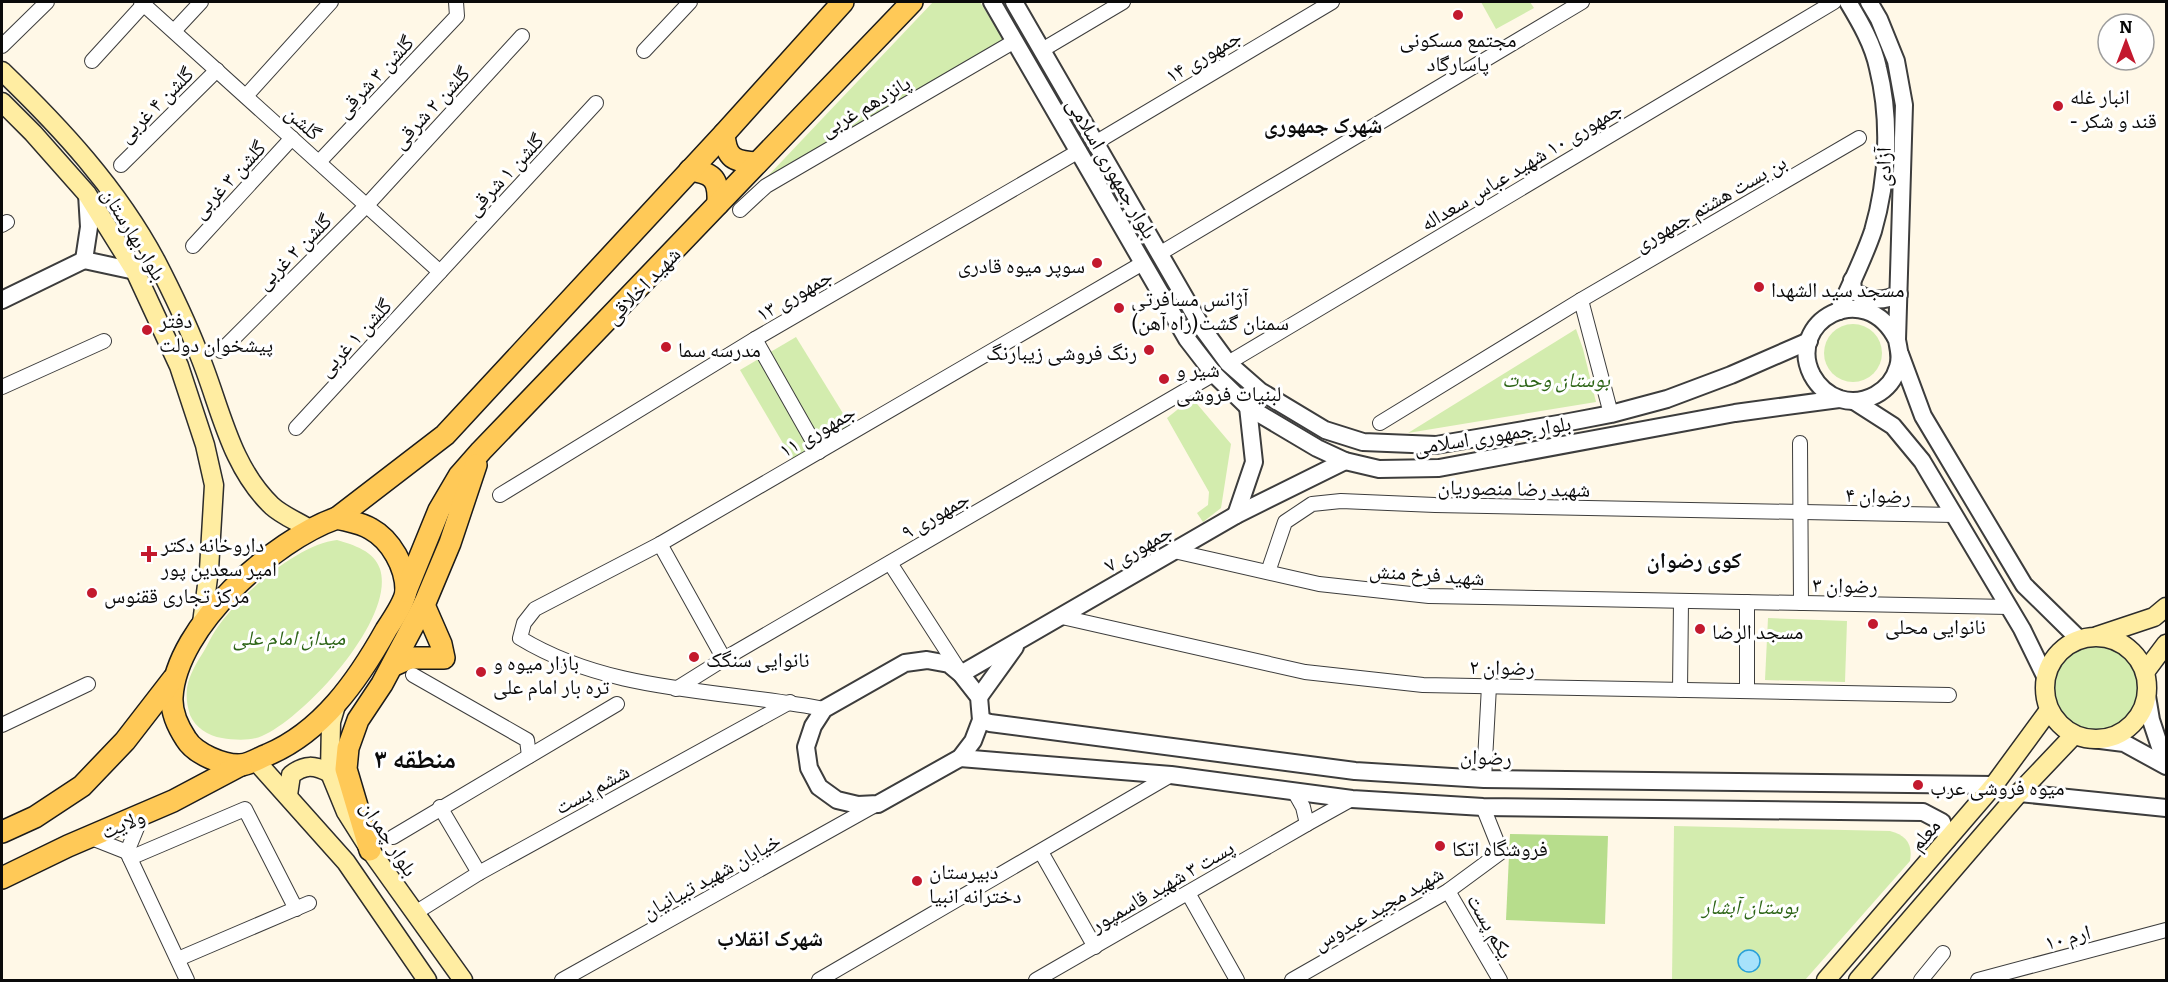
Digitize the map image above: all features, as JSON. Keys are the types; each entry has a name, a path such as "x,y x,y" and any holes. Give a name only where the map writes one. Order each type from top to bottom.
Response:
{"main road":[{"name":"شهید اخلاقی","path":"177,673 202,623 254,570 287,543 337,518 445,435 843,2"},
{"name":"شهید اخلاقی","path":"338,701 363,672 396,614 439,510 459,476 912,2"},
{"name":"بلوار بهارستان","path":"2,71 49,117 105,181 155,260 198,351 228,437 249,479 274,507 311,530"},
{"name":"بلوار بهارستان","path":"2,102 33,132 87,194 135,271 179,366 205,445 214,485 209,570 202,623"},
{"path":"724,134 725,146 730,156 741,162 757,163"},
{"path":"690,170 705,172 714,179 718,189 718,204"},
{"path":"370,850 346,769 348,748 358,720 392,666 424,605 450,543 481,451"},
{"path":"337,518 372,529 390,545 401,566 406,591"},
{"path":"392,666 410,658 444,658 441,644 424,605"},
{"path":"2088,638 2112,639 2126,646 2137,657 2145,672 2147,696 2142,710 2134,723 2121,733 2107,738 2083,737 2055,720 2044,694 2045,676 2052,660 2064,647 2088,638 2160,612"},
{"path":"2145,672 2166,642 2157,638 2154,630 2160,612"},
{"path":"177,673 171,698 176,723 189,744 210,759 248,762 288,795 346,862 428,981"},
{"path":"2,832 35,817 82,786 125,741 177,673"},
{"name":"ولایت","path":"2,878 172,801 248,762 286,747 312,729 338,701"},
{"name":"بلوار چمران","path":"338,701 331,722 330,772 346,812 370,850 464,981"},
{"name":"معلم","path":"1826,981 1994,785 2049,710"},
{"path":"1858,981 2019,794 2083,737"},
{"path":"288,795 291,775 302,766 316,766 330,772"}],"street":[{"path":"2,46 47,2"},
{"path":"174,31 201,2"},
{"path":"246,96 332,2"},
{"name":"گلشن ۳ شرقی","path":"319,162 457,16 456,2"},
{"path":"644,51 690,2"},
{"name":"بلوار جمهوری اسلامی","path":"992,2 1187,339 1214,374 1248,407 1317,448 1345,460 1379,469 1439,468 1735,413 1847,400"},
{"name":"بلوار جمهوری اسلامی","path":"1014,2 1203,329 1228,363 1260,391 1325,430 1363,442 1436,444 1564,423 1611,414 1667,399 1809,341"},
{"path":"1041,50 1123,2"},
{"name":"جمهوری ۱۴","path":"1095,143 1332,2"},
{"path":"1159,254 1582,2"},
{"name":"جمهوری ۱۰ شهید عباس سعداله","path":"1228,363 1834,2"},
{"name":"آزادی","path":"1839,311 1872,232 1885,177 1886,107 1878,66 1863,27 1848,2"},
{"name":"آزادی","path":"1869,2 1879,19 1896,61 1905,105 1899,347"},
{"path":"92,61 143,3"},
{"name":"گلشن","path":"143,3 441,272"},
{"name":"گلشن ۲ شرقی","path":"367,205 522,36"},
{"name":"پانزدهم غربی","path":"740,210 766,186 1015,41"},
{"name":"گلشن ۴ غربی","path":"121,165 217,70"},
{"name":"گلشن ۱ شرقی","path":"441,272 596,103"},
{"name":"گلشن ۳ غربی","path":"192,246 292,138"},
{"name":"بن بست هشتم جمهوری","path":"1380,423 1581,300 1859,138"},
{"name":"جمهوری ۱۳","path":"501,495 755,339 1079,151"},
{"path":"84,260 89,227 87,194"},
{"name":"گلشن ۲ غربی","path":"221,351 367,205"},
{"path":"2,300 84,260 135,271"},
{"name":"جمهوری ۱۱","path":"676,689 608,675 543,651 520,638 524,623 535,609 660,544 1143,263"},
{"name":"گلشن ۱ غربی","path":"296,429 441,272"},
{"path":"1852,280 1853,290 1860,296 1876,300 1888,299 1899,294"},
{"path":"1581,300 1611,414"},
{"path":"2045,676 2022,629 1922,460 1893,426 1847,400 1826,392 1816,382 1809,369 1807,355 1809,341 1816,328 1826,317 1853,308 1867,310 1881,317 1891,327 1923,416 2024,585 2088,638"},
{"path":"755,339 819,452"},
{"path":"2,387 104,341"},
{"path":"1847,400 1868,399 1881,392 1898,369 1899,347"},
{"name":"جمهوری ۹","path":"676,689 1214,374"},
{"path":"1236,515 1254,462 1248,407"},
{"path":"1564,423 1569,444"},
{"path":"1800,443 1801,603"},
{"name":"جمهوری ۷","path":"961,674 1236,515 1345,460"},
{"name":"شهید رضا منصوریان","path":"1268,572 1285,522 1312,504 1341,501 1446,506 1801,512"},
{"name":"رضوان ۴","path":"1801,512 1954,515"},
{"path":"660,544 724,659"},
{"name":"شهید فرخ منش","path":"1174,551 1319,584 1429,596 1681,601"},
{"path":"890,563 961,674 979,697 981,720 973,741 960,758 878,804 858,805 837,800 819,787 809,768 806,747 813,726 824,709 905,663 927,660 949,664 961,674"},
{"path":"1680,690 1681,601"},
{"name":"رضوان ۳","path":"1681,601 2009,607"},
{"path":"1747,602 1747,691"},
{"name":"رضوان ۲","path":"1062,617 1305,672 1423,685 1949,695"},
{"path":"979,697 1018,642"},
{"path":"413,675 527,741 529,756"},
{"path":"2,725 88,684"},
{"path":"1484,779 1489,686"},
{"path":"676,689 790,702 824,709"},
{"path":"2147,696 2151,720 2166,766"},
{"name":"ششم پست","path":"415,913 479,873 790,702"},
{"path":"393,837 617,704"},
{"name":"رضوان","path":"981,720 1355,771 1484,779 1994,785"},
{"path":"2083,737 2124,743 2166,766"},
{"path":"960,758 1171,775 1352,799 1483,807 1923,812 1942,822 1947,840"},
{"path":"819,981 1171,775"},
{"path":"1294,791 1303,807 1307,824"},
{"path":"2019,794 2166,808"},
{"name":"پست ۳ شهید قاسمپور","path":"1036,981 1352,799"},
{"name":"خیابان شهید تبیانیان","path":"565,980 878,804"},
{"path":"441,807 479,873"},
{"name":"شهید مجید عبدوس","path":"1292,981 1448,891 1502,852 1483,807"},
{"path":"128,855 244,810 302,906 178,959"},
{"path":"128,855 142,813"},
{"path":"89,837 128,855 188,981"},
{"path":"1041,852 1095,947"},
{"name":"یکم پست","path":"1448,891 1500,981"},
{"path":"1188,893 1237,981"},
{"name":"ارم ۱۰","path":"1978,981 2166,930"},
{"path":"1921,981 1943,953"}],"green space":[{"path":"933,2 980,2 1007,45 765,179"},
{"path":"1481,2 1530,2 1534,8 1496,29"},
{"path":"1847,324 1859,324 1874,332 1882,347 1882,359 1874,374 1859,382 1847,382 1832,374 1824,359 1824,347 1832,332"},
{"name":"بوستان وحدت","path":"1576,329 1596,402 1408,433"},
{"path":"796,337 852,428 794,462 740,370"},
{"path":"1192,398 1231,444 1221,508 1203,522 1197,513 1208,505 1209,492 1167,418"},
{"name":"میدان امام علی","path":"337,540 368,553 380,569 381,590 374,614 361,639 322,688 280,726 258,738 248,739 217,737 203,730 190,715 187,688 194,669 215,631 237,603 286,562 304,551"},
{"path":"1768,618 1847,621 1845,682 1765,680"},
{"path":"2097,646 2120,653 2132,665 2139,688 2132,711 2120,723 2097,730 2074,723 2062,711 2055,688 2062,665 2074,653"},
{"name":"بوستان آبشار","path":"1674,826 1890,831 1907,841 1911,855 1910,861 1805,980 1672,980"},
{"path":"1510,834 1608,836 1605,924 1506,920"}],"water":[{"path":"1749,950 1757,953 1760,961 1757,969 1749,972 1741,969 1738,961 1741,953"}],"place":[{"name":"مجتمع مسکونی پاسارگاد","path":"1458,15"},
{"name":"انبار غله - قند و شکر","path":"2058,106"},
{"name":"سوپر میوه قادری","path":"1097,263"},
{"name":"مسجد سید الشهدا","path":"1759,287"},
{"name":"آژانس مسافرتی سمنان گشت(راه آهن)","path":"1119,308"},
{"name":"دفتر پیشخوان دولت","path":"147,330"},
{"name":"مدرسه سما","path":"666,347"},
{"name":"رنگ فروشی زیبارنگ","path":"1149,350"},
{"name":"شیر و لبنیات فروشی","path":"1164,379"},
{"name":"داروخانه دکتر امیر سعدین پور","path":"149,554"},
{"name":"مرکز تجاری ققنوس","path":"92,593"},
{"name":"نانوایی محلی","path":"1873,624"},
{"name":"مسجد الرضا","path":"1700,629"},
{"name":"نانوایی سنگک","path":"694,657"},
{"name":"بازار میوه و تره بار امام علی","path":"481,672"},
{"name":"میوه فروشی عرب","path":"1918,785"},
{"name":"فروشگاه اتکا","path":"1440,846"},
{"name":"دبیرستان دخترانه انبیا","path":"917,881"}],"district":[{"name":"شهرک جمهوری","path":"1323,123"},
{"name":"کوی رضوان","path":"1694,558"},
{"name":"منطقه ۳","path":"415,756"},
{"name":"شهرک انقلاب","path":"770,936"}]}
